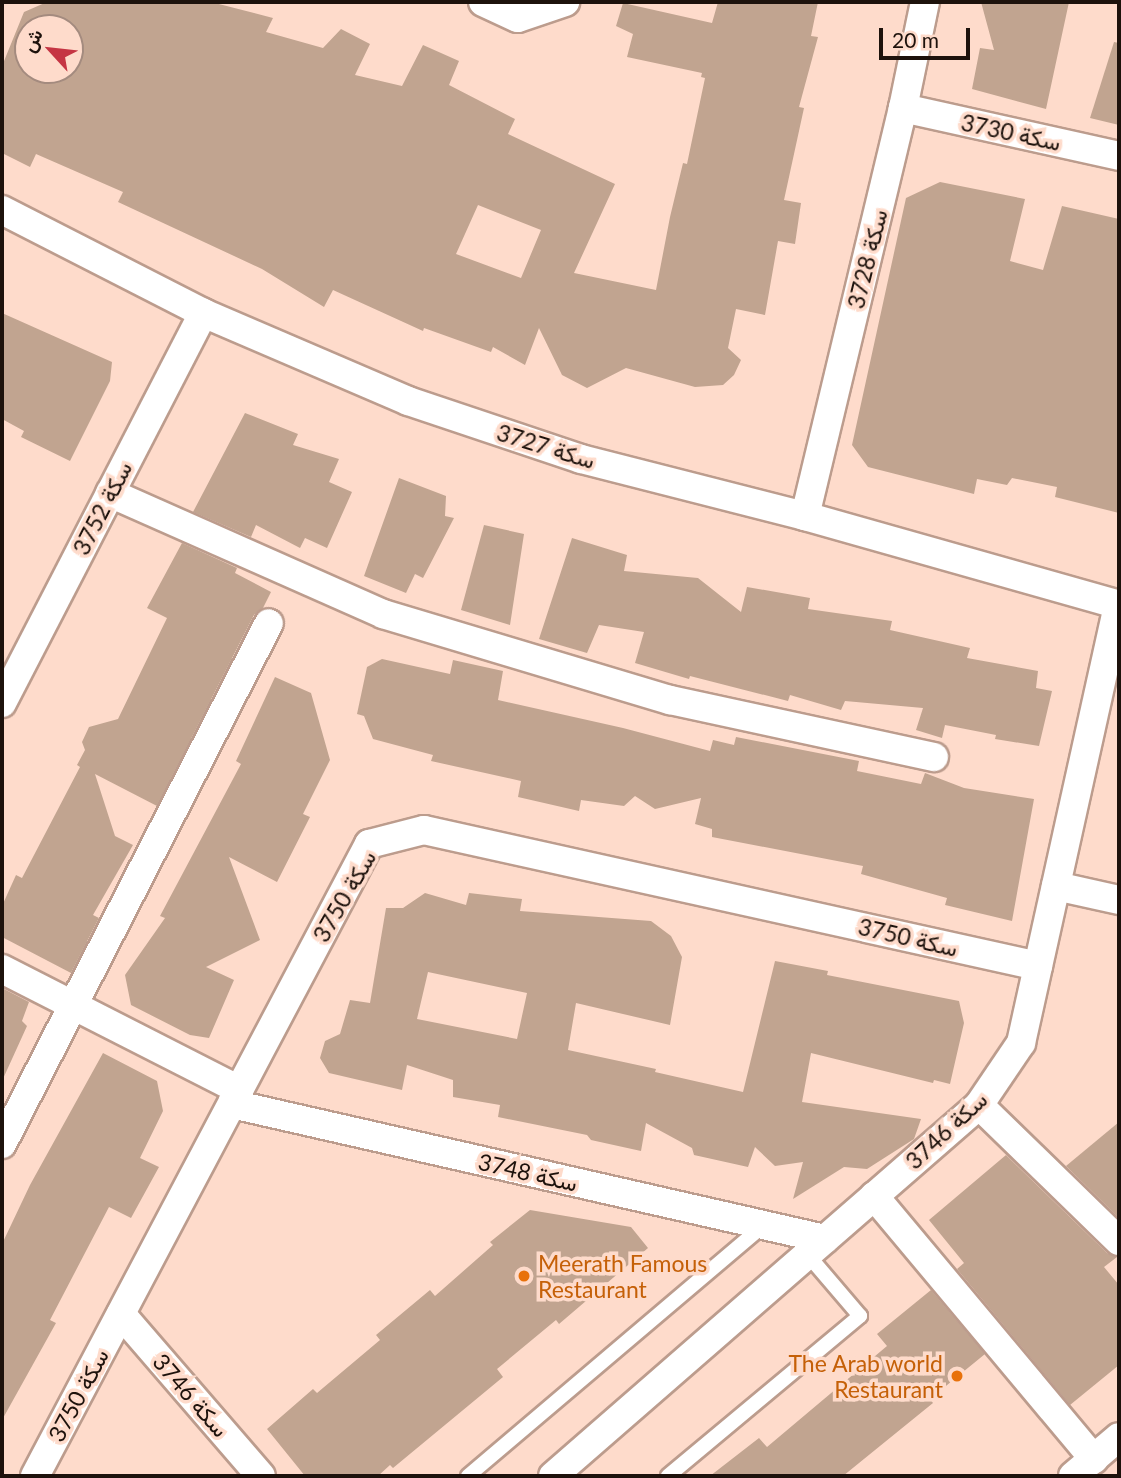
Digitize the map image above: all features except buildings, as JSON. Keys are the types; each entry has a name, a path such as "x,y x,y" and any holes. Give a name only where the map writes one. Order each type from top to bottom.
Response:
{"street":[{"path":"483,2 518,18 565,2"},
{"name":"سكة 3728","path":"805,516 903,108 925,2"},
{"name":"سكة 3730","path":"903,108 1119,156"},
{"name":"سكة 3727","path":"2,210 203,313 420,405 581,459 805,516 1119,603"},
{"name":"سكة 3752","path":"2,703 203,313"},
{"path":"110,494 383,614 670,700 934,757"},
{"name":"سكة 3746","path":"553,1476 979,1105 1021,1043 1119,603"},
{"path":"2,1144 269,623"},
{"name":"سكة 3750","path":"34,1476 369,844 424,830 1038,966"},
{"path":"1056,886 1119,900"},
{"name":"سكة 3748","path":"2,969 73,1005 236,1097 764,1225 816,1247"},
{"path":"979,1105 1119,1241"},
{"path":"874,1196 1083,1468 1119,1437"},
{"name":"سكة 3746","path":"121,1314 261,1476"}],"lane":[{"path":"468,1476 764,1225"},
{"path":"668,1476 860,1316 816,1247"}],"place":[{"name":"Meerath Famous Restaurant","path":"524,1276"},
{"name":"The Arab world Restaurant","path":"957,1376"}]}
